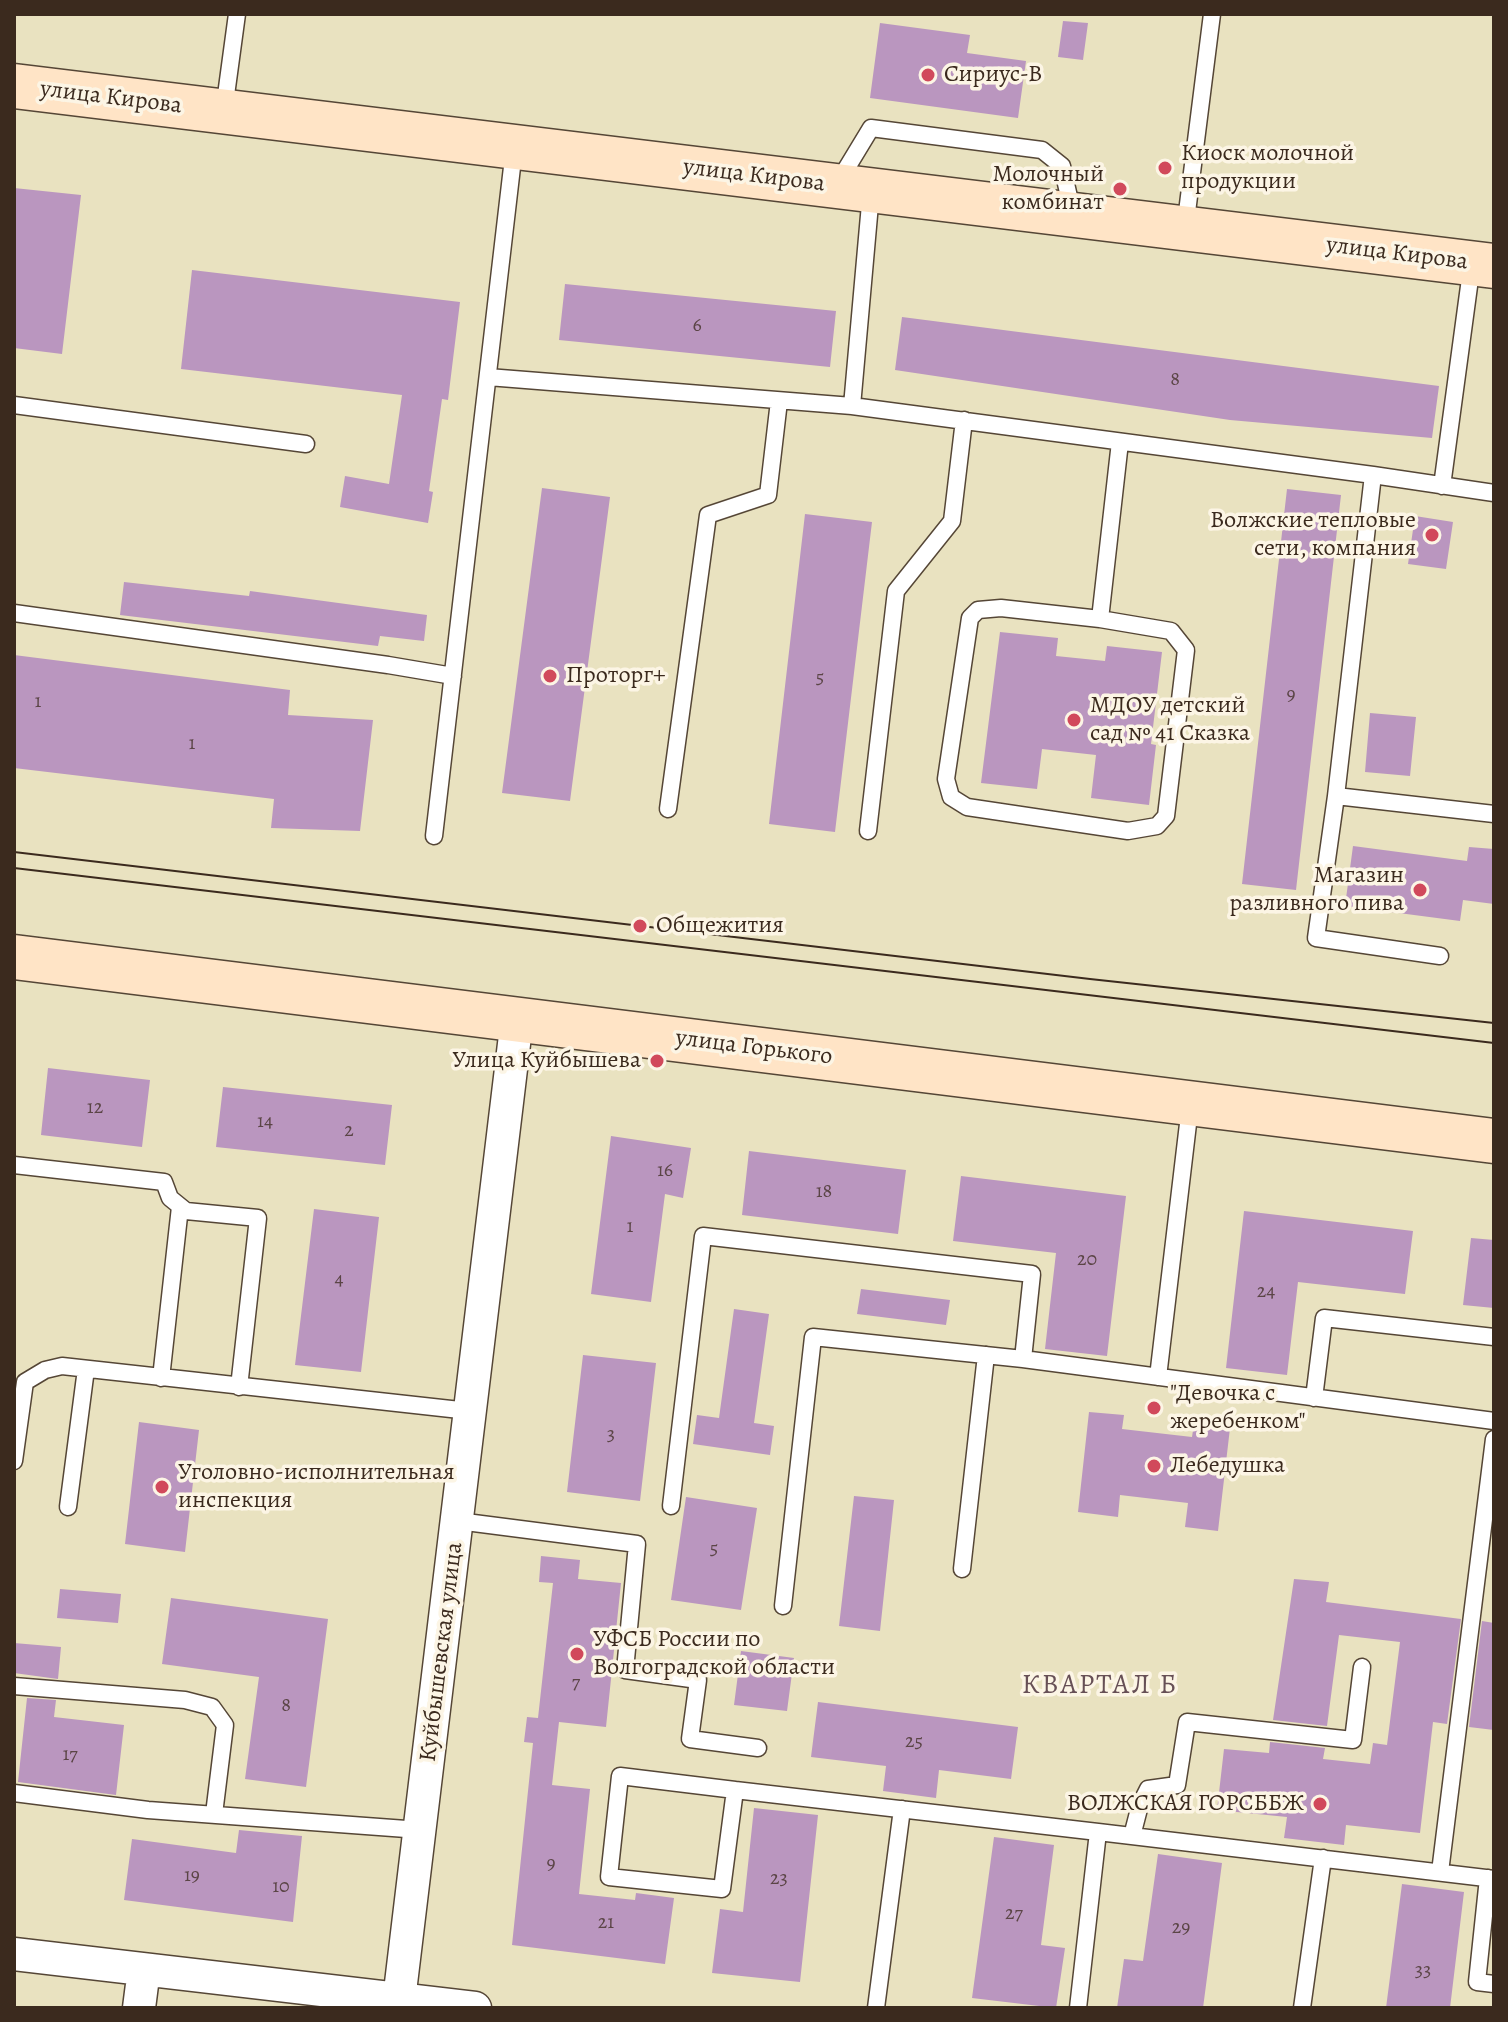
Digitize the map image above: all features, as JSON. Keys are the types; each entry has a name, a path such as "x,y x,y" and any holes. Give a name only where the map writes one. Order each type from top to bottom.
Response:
{"street":[{"name":"улица Кирова","path":"14,86 1483,264"},
{"name":"улица Горького","path":"14,957 1494,1141"},
{"name":"Куйбышевская улица","path":"399,2000 517,1019"},
{"path":"14,1954 475,2008"},
{"path":"139,2008 144,1969"}],"lane":[{"path":"224,112 237,14"},
{"path":"1184,229 1212,14"},
{"path":"852,406 853,189 871,128 1042,150 1062,166 1073,216"},
{"path":"434,836 514,147"},
{"path":"1442,486 1483,264"},
{"path":"488,377 852,406 1494,493"},
{"path":"668,809 708,515 768,495 779,401"},
{"path":"14,405 306,444"},
{"path":"868,831 896,591 952,521 964,420"},
{"path":"1100,619 1120,442"},
{"path":"1373,475 1336,796 1316,938 1440,956"},
{"path":"1001,608 1100,619 1171,631 1186,650 1166,816 1157,826 1128,831 967,807 951,797 946,779 970,618 978,610 1001,608"},
{"path":"14,613 453,676"},
{"path":"1336,796 1494,814"},
{"path":"1158,1377 1191,1101"},
{"path":"14,1165 164,1182 170,1198 186,1211 258,1218 239,1387"},
{"path":"161,1378 180,1207"},
{"path":"671,1506 703,1236 1032,1274 1023,1359"},
{"path":"1314,1398 1324,1318 1494,1337"},
{"path":"783,1606 813,1337 1023,1359 1494,1421"},
{"path":"962,1569 986,1355"},
{"path":"14,1461 25,1382 45,1370 62,1366 469,1411"},
{"path":"68,1507 86,1369"},
{"path":"1440,1872 1494,1439"},
{"path":"458,1521 637,1544 625,1670 698,1680 690,1739 758,1748"},
{"path":"1132,1836 1140,1805 1148,1789 1177,1785 1187,1722 1353,1740 1362,1667"},
{"path":"14,1686 185,1700 212,1707 225,1725 214,1814"},
{"path":"735,1790 722,1889 609,1877 620,1776 1491,1878 1477,1982 1494,1984"},
{"path":"14,1793 148,1810 420,1830"},
{"path":"876,2008 902,1809"},
{"path":"1078,2008 1098,1832"},
{"path":"1302,2008 1323,1858"}],"building":[{"path":"1063,21 1088,23 1083,60 1058,57"},
{"path":"880,23 970,35 967,53 1026,61 1018,118 870,98"},
{"path":"14,188 81,195 62,354 14,348"},
{"path":"192,270 460,302 448,400 442,399 429,491 433,492 428,523 340,507 345,476 389,484 402,395 181,369"},
{"path":"565,284 836,311 830,367 559,340"},
{"path":"902,317 1439,386 1432,438 1230,420 895,370"},
{"path":"542,488 610,497 570,801 502,793"},
{"path":"1287,489 1341,495 1296,890 1242,884"},
{"path":"805,514 872,522 835,832 769,824"},
{"name":"Волжские тепловые сети, компания","path":"1415,516 1453,522 1446,569 1408,564"},
{"path":"124,582 249,596 250,591 427,615 424,641 380,636 378,646 120,615"},
{"name":"МДОУ детский сад № 41 Сказка","path":"1000,632 1058,638 1056,656 1105,661 1107,646 1162,652 1151,744 1156,745 1149,805 1091,798 1096,755 1042,749 1037,789 981,783"},
{"path":"14,655 290,690 288,715 373,720 360,831 271,828 274,799 14,768"},
{"path":"1370,713 1416,717 1410,776 1365,772"},
{"path":"1353,846 1467,861 1469,847 1494,849 1494,904 1463,900 1460,921 1345,906"},
{"path":"48,1068 150,1080 142,1147 41,1135"},
{"path":"223,1087 392,1105 385,1165 216,1147"},
{"path":"611,1136 691,1148 683,1198 665,1194 651,1302 591,1294"},
{"path":"749,1151 906,1170 898,1234 742,1215"},
{"path":"961,1176 1126,1196 1107,1356 1045,1349 1056,1253 953,1241"},
{"path":"314,1209 379,1217 361,1372 295,1365"},
{"path":"1244,1211 1413,1231 1405,1294 1298,1282 1287,1375 1226,1368"},
{"path":"1471,1238 1494,1240 1494,1308 1463,1305"},
{"path":"861,1289 950,1300 946,1325 857,1314"},
{"path":"734,1309 769,1314 754,1423 774,1426 770,1455 693,1444 697,1415 719,1418"},
{"path":"583,1355 656,1363 640,1501 567,1492"},
{"name":"Лебедушка","path":"1089,1412 1124,1415 1122,1429 1192,1437 1194,1424 1230,1428 1218,1531 1185,1527 1188,1503 1120,1495 1118,1517 1078,1512"},
{"path":"139,1422 199,1430 185,1552 125,1544"},
{"path":"854,1496 894,1500 880,1631 839,1626"},
{"path":"686,1497 757,1508 741,1610 671,1600"},
{"path":"541,1556 580,1560 578,1579 621,1583 606,1727 559,1722 552,1785 590,1789 579,1894 635,1900 636,1893 674,1898 665,1964 512,1945 533,1743 524,1742 527,1717 538,1718 553,1583 539,1582"},
{"path":"1294,1579 1329,1582 1326,1602 1461,1619 1447,1724 1433,1722 1420,1833 1346,1825 1344,1845 1284,1838 1287,1817 1217,1810 1224,1749 1269,1753 1270,1742 1325,1748 1323,1759 1370,1764 1373,1743 1387,1745 1400,1642 1339,1635 1327,1726 1273,1720"},
{"path":"60,1589 121,1594 118,1623 57,1618"},
{"path":"171,1598 328,1619 306,1787 245,1779 259,1677 162,1664"},
{"path":"1482,1621 1494,1623 1494,1730 1469,1727"},
{"path":"14,1643 61,1647 58,1679 14,1673"},
{"path":"741,1651 794,1658 787,1711 734,1705"},
{"path":"27,1698 56,1700 54,1717 124,1725 116,1795 18,1782"},
{"path":"818,1702 1018,1727 1011,1779 939,1770 936,1798 883,1791 886,1766 811,1757"},
{"path":"754,1808 818,1815 800,1982 712,1973 720,1909 743,1912"},
{"path":"239,1830 302,1836 293,1922 124,1900 132,1839 236,1853"},
{"path":"994,1837 1054,1845 1041,1945 1065,1948 1056,2008 972,1998"},
{"path":"1158,1854 1222,1863 1203,2008 1117,2008 1124,1959 1143,1961"},
{"path":"1402,1884 1464,1892 1450,2008 1386,2008"}],"tram line":[{"path":"14,852 1090,979 1494,1023"},
{"path":"14,868 1494,1043"}],"place":[{"name":"Сириус-В","path":"928,75"},
{"name":"Киоск молочной продукции","path":"1165,168"},
{"name":"Молочный комбинат","path":"1120,189"},
{"name":"Волжские тепловые сети, компания","path":"1432,535"},
{"name":"Проторг+","path":"550,676"},
{"name":"МДОУ детский сад № 41 Сказка","path":"1074,720"},
{"name":"Магазин разливного пива","path":"1420,890"},
{"name":"Общежития","path":"640,926"},
{"name":"Улица Куйбышева","path":"657,1061"},
{"name":"\"Девочка с жеребенком\"","path":"1154,1408"},
{"name":"Лебедушка","path":"1154,1466"},
{"name":"Уголовно-исполнительная инспекция","path":"162,1487"},
{"name":"УФСБ России по Волгоградской области","path":"577,1654"},
{"name":"ВОЛЖСКАЯ ГОРСББЖ","path":"1320,1804"}],"district":[{"name":"КВАРТАЛ Б","path":"1100,1686"}]}
